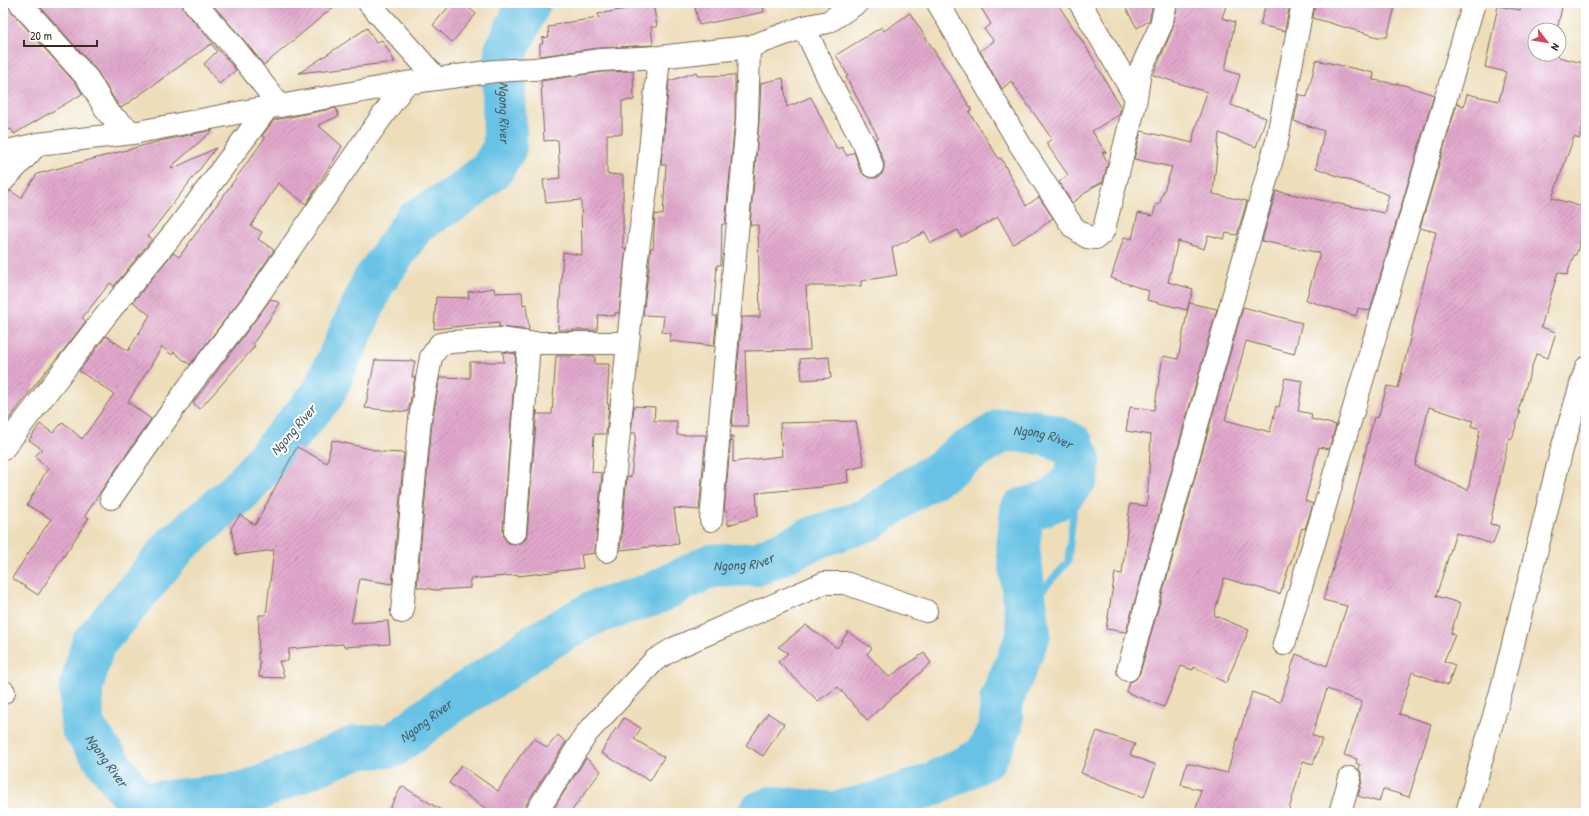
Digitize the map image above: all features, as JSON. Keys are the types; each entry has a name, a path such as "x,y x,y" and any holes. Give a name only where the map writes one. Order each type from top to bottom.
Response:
{"street":[{"path":"20,3 88,79 108,113 132,133"},
{"path":"194,3 234,47 274,106"},
{"path":"369,3 436,79"},
{"path":"3,152 38,144 132,133 406,83 496,71 535,69 601,60 749,47 804,27 828,22 857,3"},
{"path":"938,3 1019,143 1073,228 1087,237 1096,238 1104,229 1136,98 1140,71 1161,24 1166,3"},
{"path":"1080,3 1136,98"},
{"path":"1128,670 1277,141 1303,3"},
{"path":"1284,644 1474,3"},
{"path":"804,27 834,90 864,144 872,166"},
{"path":"711,520 746,130 749,47"},
{"path":"607,551 636,264 647,182 659,56"},
{"path":"111,498 190,385 252,303 406,83"},
{"path":"3,449 107,314 178,228 274,106"},
{"path":"3,182 38,144"},
{"path":"402,612 420,419 431,357 440,344 500,339 529,343 628,343"},
{"path":"515,532 529,343"},
{"path":"1467,813 1482,754 1502,688 1562,449 1586,368"},
{"path":"536,813 587,733 655,660 675,648 824,583 845,583 926,611"},
{"path":"1340,813 1350,778"}],"building":[{"path":"3,3 8,3 11,11 78,86 82,94 14,134 11,129 3,132"},
{"path":"37,3 182,3 185,11 236,70 219,84 204,64 217,51 211,44 121,108 97,71"},
{"path":"211,3 338,3 264,65"},
{"path":"452,3 463,3 476,14 452,42 433,25"},
{"path":"624,3 653,3 657,27 651,27 653,45 599,48 540,56 540,44 543,43 542,38 549,37 548,27 555,26 555,24 599,18 598,14 626,9"},
{"path":"694,3 763,3 764,12 699,25"},
{"path":"978,3 1057,3 1088,50 1121,108 1119,115 1092,131 1106,153 1102,152 1108,163 1103,182 1093,187 1072,203 1059,182 1068,175 1046,143 1052,139 1011,81 1002,89 980,51 994,41 984,29 991,24"},
{"path":"1123,3 1153,3 1149,21 1137,28"},
{"path":"1178,3 1227,3 1222,18 1235,22 1225,70 1240,75 1231,105 1266,118 1256,147 1219,133 1213,194 1247,201 1237,235 1226,233 1224,239 1208,235 1204,249 1178,241 1168,282 1193,289 1187,310 1147,300 1149,291 1111,278 1124,237 1132,239 1138,213 1153,216 1156,204 1159,205 1172,167 1134,159 1141,131 1193,143 1194,133 1207,92 1153,75 1172,30"},
{"path":"1266,3 1290,3 1285,31 1260,25"},
{"path":"1315,3 1396,3 1387,37 1378,37 1313,18"},
{"path":"1521,3 1563,3 1559,22 1527,22 1527,62 1567,62 1567,59 1586,64 1586,119 1579,139 1574,137 1552,198 1586,208 1586,221 1576,255 1574,255 1567,275 1558,272 1541,327 1556,332 1548,358 1536,354 1518,411 1520,412 1512,439 1509,438 1490,524 1499,526 1493,544 1456,533 1436,596 1460,603 1451,633 1455,635 1444,661 1455,665 1448,685 1412,672 1399,714 1431,724 1409,797 1383,789 1379,802 1358,796 1362,781 1362,775 1359,769 1360,765 1356,763 1357,759 1344,755 1362,702 1327,689 1312,735 1322,739 1313,764 1303,761 1288,813 1195,813 1201,790 1181,785 1187,763 1227,773 1252,692 1280,702 1296,654 1327,666 1347,606 1323,600 1350,514 1374,417 1378,418 1387,386 1398,388 1436,232 1420,228 1457,103 1464,106 1467,94 1499,101 1506,72 1485,67 1498,6 1520,10","holes":["1429,407 1473,421 1471,426 1480,429 1468,490 1415,466"]},
{"path":"910,13 972,110 969,112 999,159 1001,158 1026,206 1039,197 1053,218 1039,229 1013,244 998,217 961,237 958,230 931,243 925,232 892,248 897,275 861,281 861,286 806,286 810,350 745,351 748,426 732,426 742,317 760,317 758,225 750,225 761,83 783,78 787,107 811,97 837,149 842,147 847,156 854,152 860,170 864,175 870,178 877,178 882,174 884,168 884,162 875,139 878,137 836,55 882,27 884,31"},
{"path":"367,28 376,43 382,40 395,62 299,73"},
{"path":"1316,60 1374,73 1373,80 1404,85 1434,95 1370,311 1358,308 1356,316 1306,300 1320,253 1262,241 1276,191 1384,213 1389,195 1316,168 1324,131 1294,121 1299,94 1307,97"},
{"path":"633,71 634,100 622,101 622,134 607,134 607,174 623,175 623,248 626,248 619,313 615,313 615,316 598,315 597,330 558,330 563,252 582,255 581,200 546,203 543,180 560,178 558,140 544,141 541,81 602,72"},
{"path":"697,72 697,76 735,75 735,121 725,224 722,224 721,265 717,265 713,316 717,316 714,346 670,341 671,333 662,332 664,316 643,315 651,248 653,248 655,214 663,215 666,165 661,165 669,81"},
{"path":"336,108 339,116 318,125 342,146 338,153 306,204 278,183 251,226 262,232 258,239 274,250 243,296 190,365 174,352 172,355 162,347 128,402 151,419 101,491 85,516 89,518 38,595 12,578 51,519 27,505 48,468 35,456 42,449 29,440 40,424 53,433 63,422 82,439 114,394 79,371 106,336 128,351 150,315 133,302 173,253 179,257 265,138 262,136 274,120"},
{"path":"213,130 171,167 172,169 216,148 148,236 152,239 114,286 110,283 82,318 86,321 3,427 3,193 11,191 21,198 37,174 160,141"},
{"path":"494,288 495,293 522,292 523,305 526,304 529,330 499,327 499,322 434,329 436,297 469,298 468,292"},
{"path":"271,299 280,303 253,344 255,346 200,409 193,403"},
{"path":"1189,303 1217,309 1126,632 1106,629 1115,573 1122,574 1130,504 1147,506 1151,435 1126,431 1130,407 1154,410 1163,356 1178,359"},
{"path":"1243,307 1302,323 1294,354 1246,341 1225,420 1270,432 1276,406 1279,407 1285,378 1303,381 1298,411 1312,414 1311,419 1336,425 1329,449 1319,447 1305,501 1313,504 1305,529 1302,528 1280,594 1224,578 1214,615 1249,630 1226,683 1194,667 1193,670 1181,666 1164,707 1126,692 1130,682 1136,679 1140,673"},
{"path":"503,352 516,354 503,531 504,538 508,543 514,544 521,543 526,539 537,410 537,414 552,414 556,356 595,356 595,364 609,364 607,404 609,404 606,434 594,434 592,472 602,473 595,553 581,555 583,568 519,576 470,579 470,588 436,590 417,587 432,421 440,377 470,378 470,362 504,362"},
{"path":"829,357 831,378 802,380 800,359"},
{"path":"375,360 415,361 412,377 415,377 408,412 365,408"},
{"path":"634,406 655,407 654,421 677,421 677,435 706,435 699,510 674,508 679,544 620,550 627,476 631,477 636,433 631,433"},
{"path":"856,421 864,466 847,470 848,482 822,487 756,493 758,516 728,525 727,511 724,511 731,436 733,436 733,462 782,456 780,423"},
{"path":"332,440 383,452 404,453 392,584 360,579 351,623 388,621 390,644 344,647 343,644 289,649 288,661 279,661 285,678 259,677 259,615 266,615 274,550 236,555 231,528 240,515 255,525 297,447 327,463"},
{"path":"806,625 837,648 848,632 872,648 867,654 889,677 924,653 931,663 867,720 838,687 818,701 778,662 788,653 778,647"},
{"path":"768,713 784,724 763,756 746,745"},
{"path":"624,718 641,728 634,739 664,757 650,781 601,753"},
{"path":"1097,731 1135,744 1130,755 1156,765 1144,797 1081,773"},
{"path":"558,735 566,742 525,806 524,813 492,813 449,783 461,765 498,791 520,756 534,738 547,748"},
{"path":"586,758 601,771 570,813 551,813"},
{"path":"402,786 446,813 387,813"}],"waterway":[{"name":"Ngong River","path":"529,3 506,51 504,89 505,147 492,169 461,195 415,222 373,283 323,394 240,491 177,544 93,644 81,688 82,726 139,805 248,793 357,747 392,746 452,701 500,672 531,648 593,613 651,595 710,566 757,564 817,537 870,519 907,492 944,470 959,457 1003,430 1032,431 1053,436 1072,445 1079,460 1077,476 1058,498 1038,506 1022,510 1018,548 1029,634 1001,701 1001,726 985,758 931,785 879,803 837,813"},
{"path":"1029,634 1044,588 1068,562 1077,476"},
{"name":"Ngong River","path":"760,813 772,808 826,813"}]}
